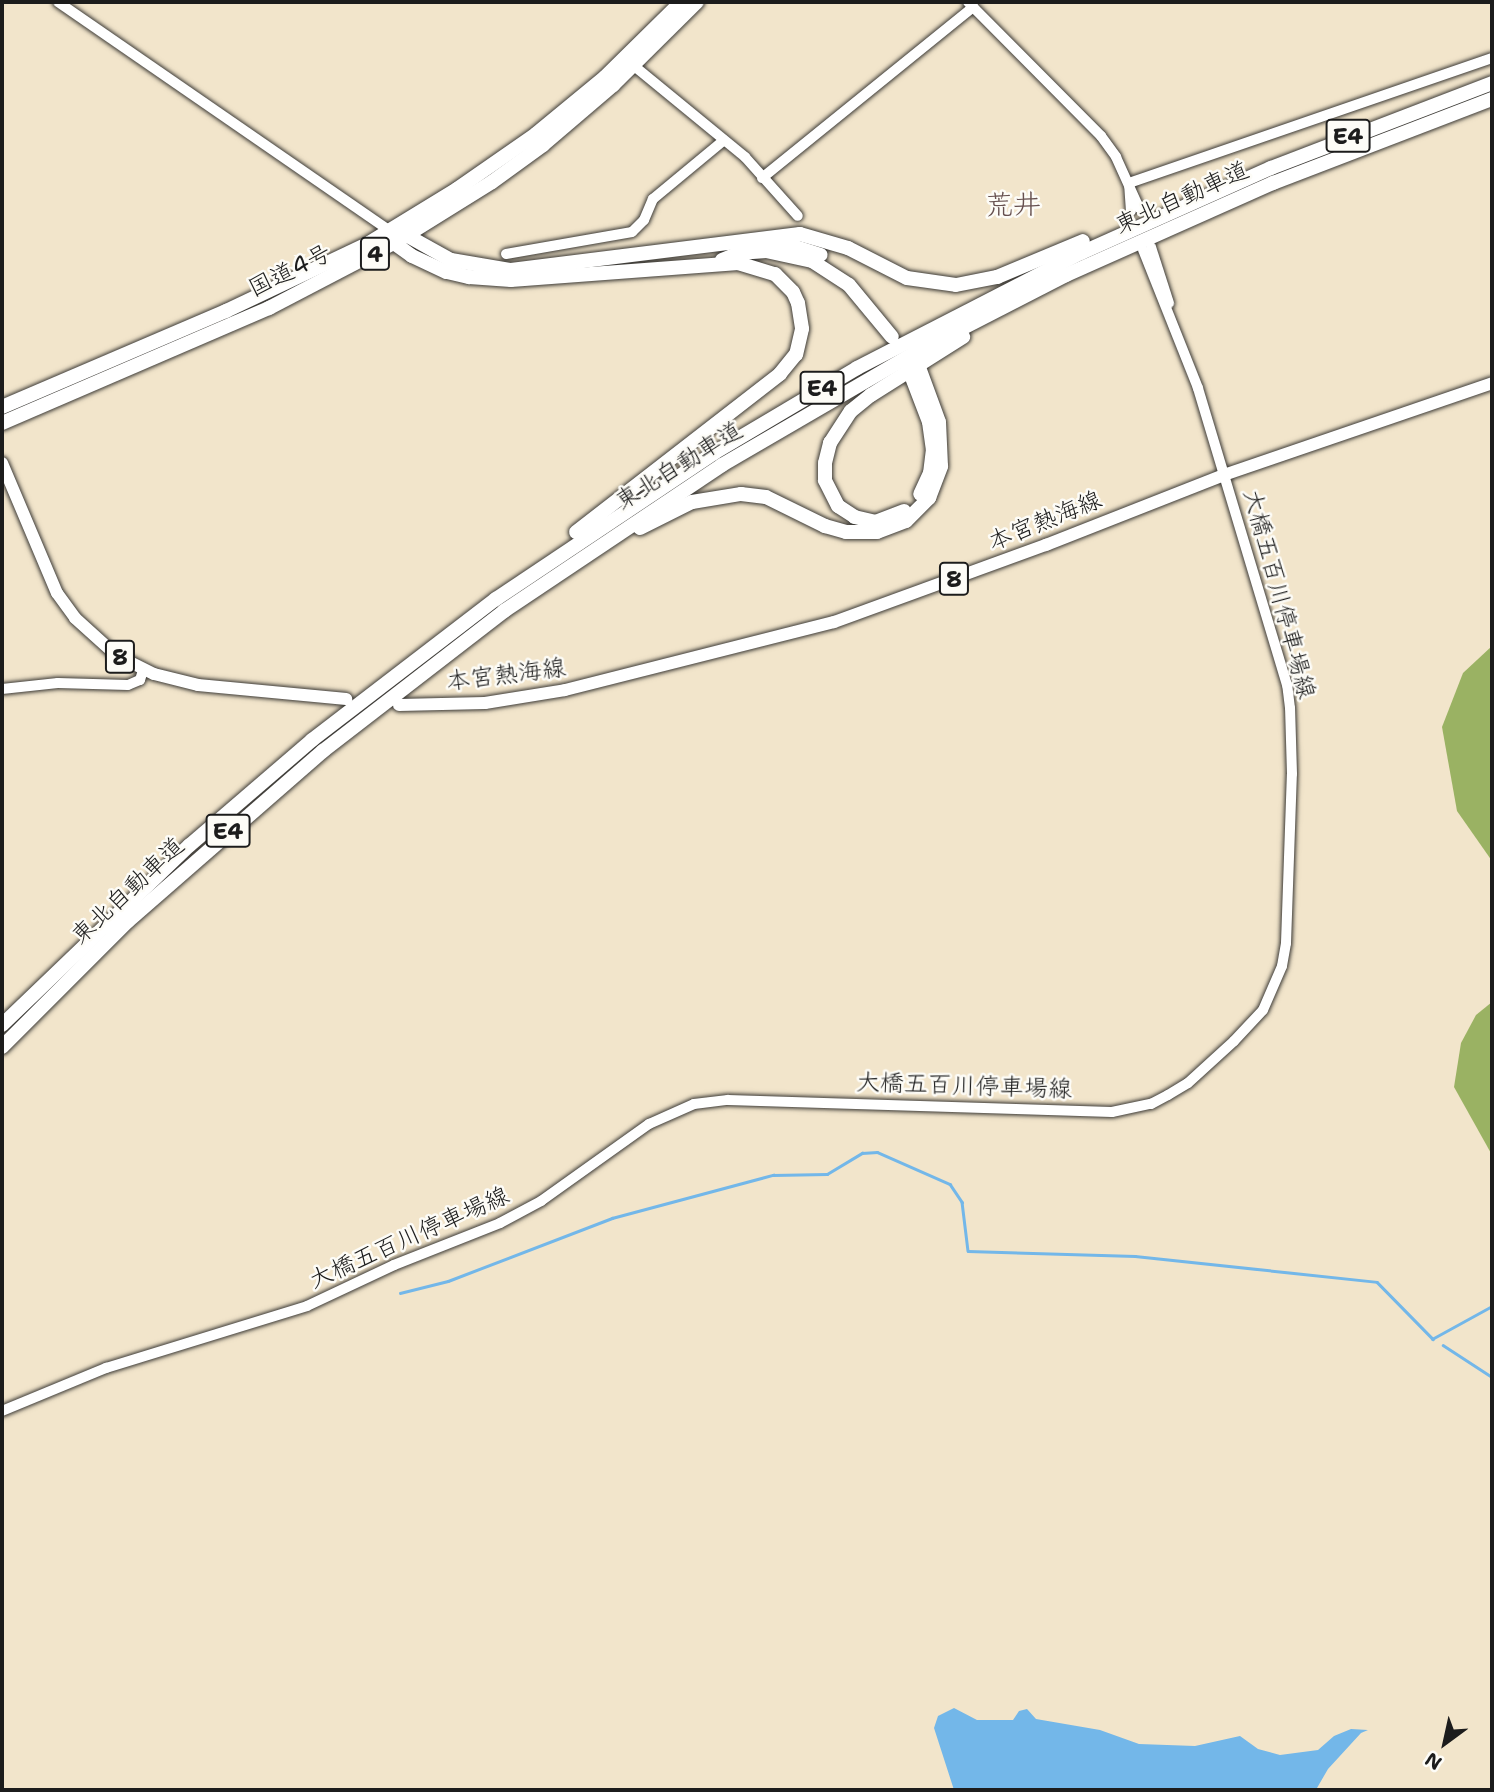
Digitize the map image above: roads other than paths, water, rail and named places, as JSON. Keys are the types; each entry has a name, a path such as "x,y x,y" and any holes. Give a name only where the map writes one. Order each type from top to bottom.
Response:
{"highway":[{"name":"国道4号","path":"2,407 397,237 571,107 681,2"},
{"name":"国道4号","path":"2,424 269,307 397,237 522,162 633,65 697,2"},
{"name":"東北自動車道","path":"2,1025 119,911 312,740 468,629 645,497 846,374 986,299 1206,196 1364,130 1492,83"},
{"name":"東北自動車道","path":"2,1047 75,972 200,855 468,629 722,465 908,356 1066,275 1273,183 1492,99"},
{"path":"397,237 451,260 511,270 800,234 831,241 906,278 956,285 997,277 1115,227 1206,196"},
{"path":"397,237 447,272 511,280 738,262 765,269 785,282 799,303 802,329 800,342 790,363 731,415 522,573 468,629"},
{"path":"717,262 739,253 751,252 782,253 812,261 849,285 896,335 867,289 842,268 815,252 762,237"},
{"path":"468,629 645,525 675,509 707,498 741,494 766,497 825,526 846,532 877,532 906,521 929,498 941,466 939,422 916,372 932,435 932,460 926,482 917,498 895,516 876,522 855,517 831,497 824,472 830,443 851,411 905,372 1066,275"}],"main road":[{"path":"58,2 397,237"},
{"path":"762,178 971,4 1081,113 1116,157 1129,183 1135,210"},
{"path":"1129,183 1492,58"},
{"path":"633,65 745,157 798,216"},
{"path":"506,254 632,232 644,220 653,199 723,140"},
{"name":"大橋五百川停車場線","path":"2,1411 106,1368 307,1306 394,1265 500,1223 541,1201 649,1124 694,1104 728,1100 1112,1112 1150,1104 1188,1083 1234,1041 1263,1010 1278,982 1286,943 1292,774 1290,708 1286,685 1198,388 1147,249"},
{"name":"本宮熱海線","path":"399,705 485,703 542,694 834,622 1033,550 1224,475 1492,383"},
{"name":"8","path":"2,463 48,578 67,609 101,643 143,670 198,685 346,699"},
{"path":"2,689 58,683 128,685 140,680 143,670"}],"water":[{"path":"954,1708 977,1720 1013,1720 1019,1711 1027,1709 1036,1719 1100,1730 1139,1744 1195,1746 1240,1736 1258,1749 1280,1755 1318,1750 1334,1736 1351,1729 1368,1730 1361,1733 1328,1769 1317,1788 1312,1790 954,1790 934,1728 938,1716"}],"waterway":[{"path":"400,1293 448,1281 612,1218 773,1175 827,1174 862,1153 877,1152 950,1184 962,1202 968,1251 1135,1256 1377,1282 1433,1339"},
{"path":"1432,1339 1492,1306"},
{"path":"1443,1345 1492,1377"}],"district":[{"name":"荒井","path":"1013,204"}]}
